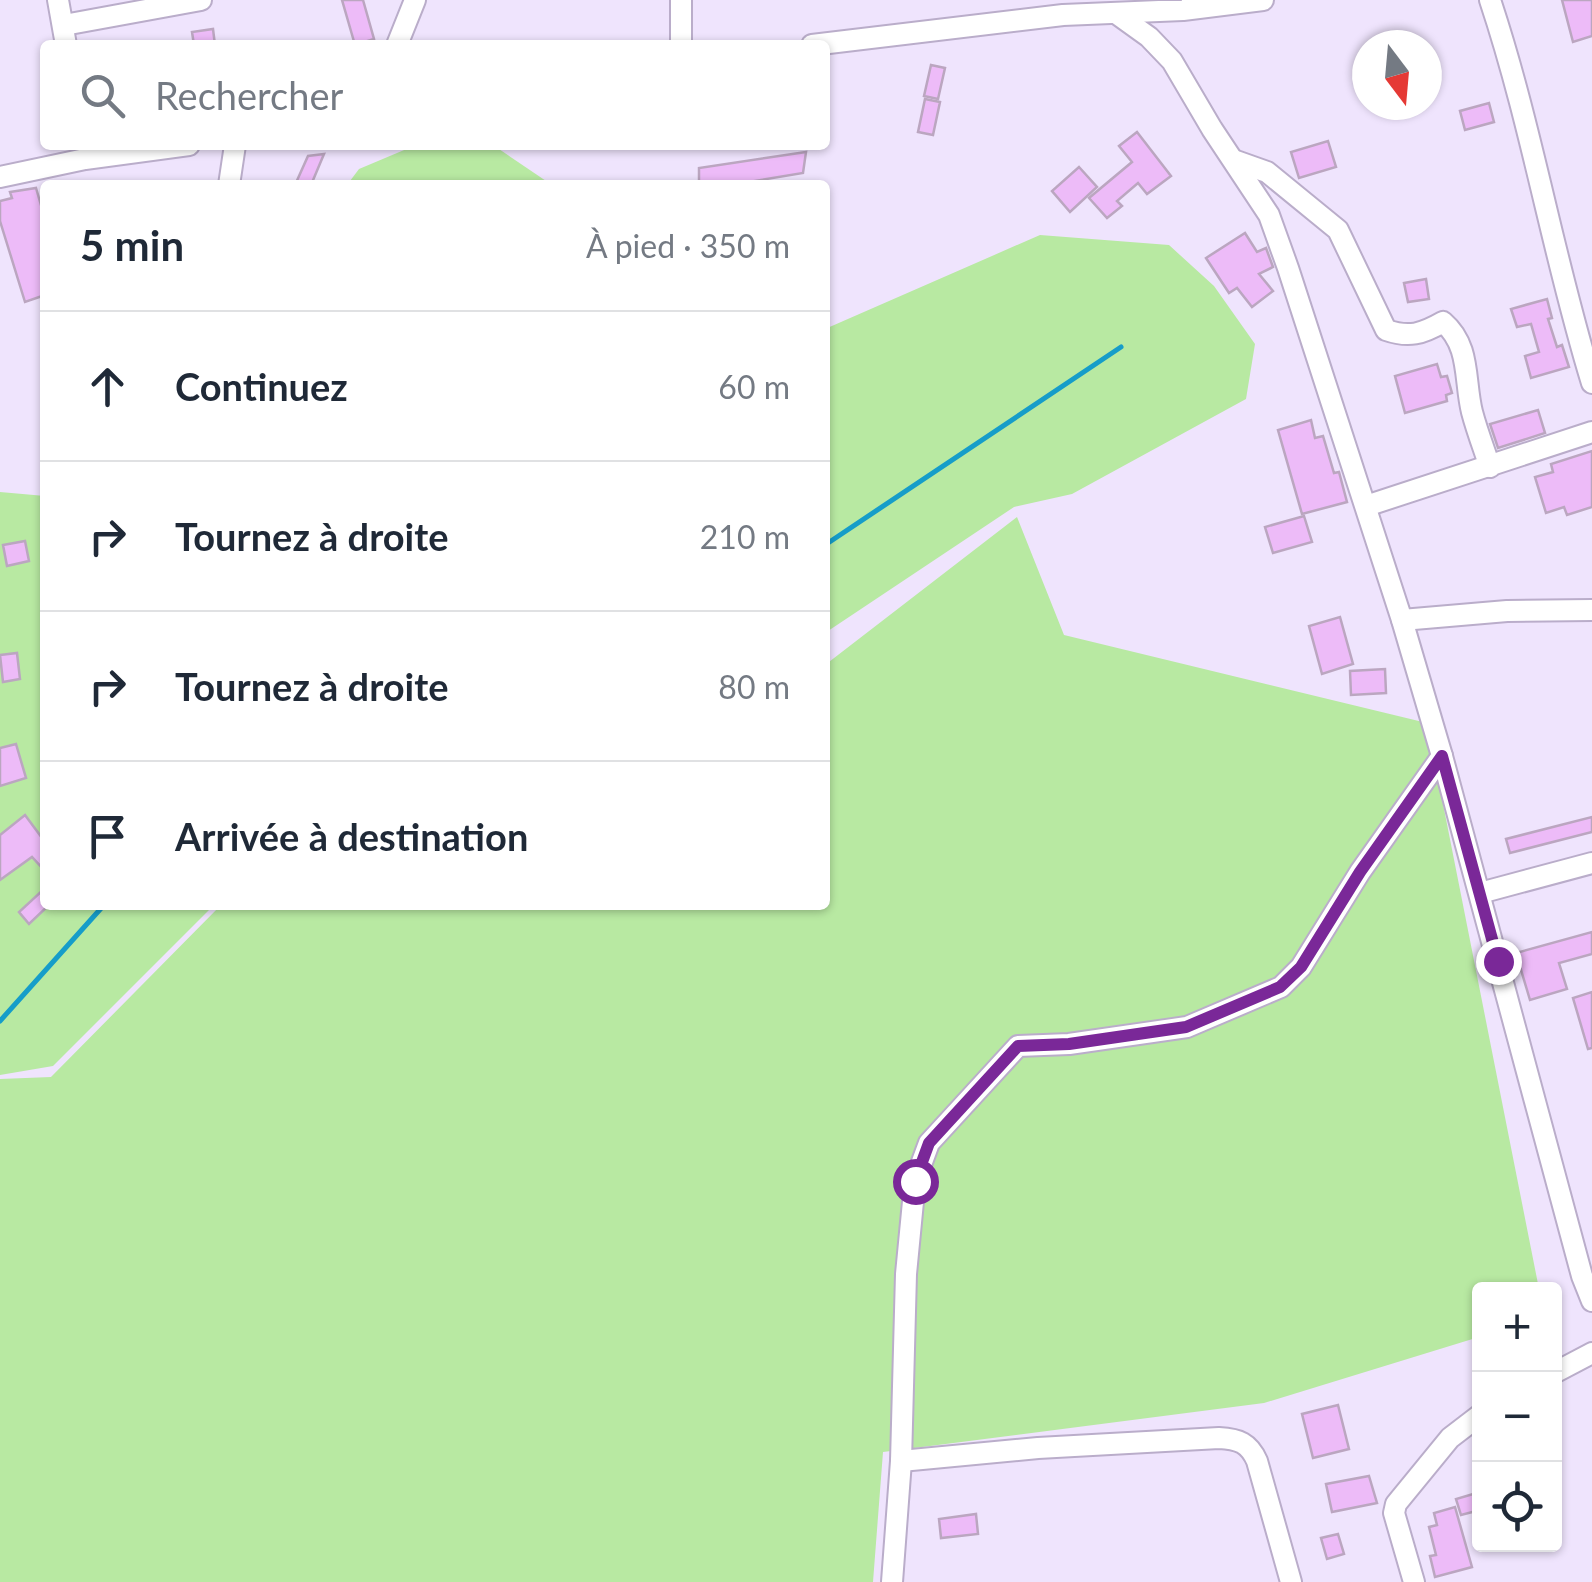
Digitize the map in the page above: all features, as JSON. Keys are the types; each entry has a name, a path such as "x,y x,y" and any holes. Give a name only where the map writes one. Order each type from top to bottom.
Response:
{"street":[{"path":"58,0 65,35 201,0"},
{"path":"399,40 415,0"},
{"path":"681,0 681,40"},
{"path":"830,43 1062,15 1117,14 1263,0"},
{"path":"1490,0 1513,70 1573,321 1592,383"},
{"path":"1117,14 1149,37 1172,61 1269,215 1402,620 1592,1301"},
{"path":"0,177 84,152 114,150"},
{"path":"230,180 234,150"},
{"path":"1236,162 1267,172 1338,230 1386,330 1403,336 1424,334 1443,322 1456,333 1464,352 1472,410 1490,467"},
{"path":"1366,506 1592,432"},
{"path":"1402,620 1496,611 1592,610"},
{"path":"892,1582 901,1460 906,1274 915,1181 929,1143 1018,1046 1069,1044 1186,1027 1280,987 1301,967 1360,872 1442,756"},
{"path":"1480,893 1592,863"},
{"path":"1558,1372 1592,1353"},
{"path":"1414,1582 1394,1513 1396,1504 1450,1438 1472,1421"},
{"path":"901,1460 1058,1446 1238,1440 1246,1444 1258,1461 1290,1582"}],"green space":[{"path":"404,150 500,150 545,180 351,180 359,169"},
{"path":"1040,235 1169,245 1214,286 1255,344 1246,399 1072,494 1014,507 830,630 830,327"},
{"path":"0,492 40,496 40,910 209,910 53,1066 0,1075"},
{"path":"1017,517 1064,635 1427,723 1538,1282 1472,1282 1472,1339 1264,1403 883,1452 873,1582 0,1582 0,1079 51,1077 216,910 830,910 830,661"}],"building":[{"path":"342,0 363,0 374,39 354,40"},
{"path":"1562,0 1592,0 1592,36 1573,42"},
{"path":"213,29 214,40 193,40 192,32"},
{"path":"931,65 945,68 938,99 924,96"},
{"path":"925,99 940,102 933,135 918,132"},
{"path":"1489,103 1494,122 1465,130 1460,111"},
{"path":"1137,132 1171,176 1147,194 1138,183 1117,201 1122,206 1107,218 1089,198 1132,162 1119,146"},
{"path":"1328,141 1336,167 1299,178 1291,152"},
{"path":"806,152 803,173 761,180 699,180 699,168"},
{"path":"324,154 313,180 297,180 308,156"},
{"path":"1079,167 1097,187 1070,212 1052,191"},
{"path":"36,188 40,202 40,297 25,302 0,221 0,201 12,198 10,192"},
{"path":"1245,233 1257,252 1266,248 1273,267 1259,274 1273,291 1252,307 1237,288 1229,293 1206,258"},
{"path":"1426,279 1429,299 1408,302 1404,283"},
{"path":"1547,299 1552,318 1548,319 1557,347 1562,345 1569,367 1531,378 1525,356 1539,352 1531,324 1517,327 1511,309"},
{"path":"1437,364 1441,377 1447,376 1452,393 1446,395 1447,401 1405,413 1395,376"},
{"path":"1538,410 1545,433 1498,448 1490,424"},
{"path":"1311,420 1315,438 1323,436 1334,473 1339,472 1347,502 1302,514 1278,430"},
{"path":"1592,451 1592,507 1567,515 1564,507 1546,513 1535,477 1553,472 1551,464"},
{"path":"1304,516 1312,542 1273,553 1265,527"},
{"path":"25,541 29,561 7,566 3,545"},
{"path":"1340,617 1353,664 1322,674 1309,626"},
{"path":"17,653 20,679 3,682 0,655"},
{"path":"1385,669 1386,693 1351,695 1350,671"},
{"path":"16,744 26,778 0,786 0,748"},
{"path":"25,815 40,835 40,866 32,857 0,880 0,835"},
{"path":"1592,817 1592,832 1510,853 1506,839"},
{"path":"40,893 40,910 44,910 29,924 19,912"},
{"path":"1592,932 1592,954 1559,963 1567,989 1530,1000 1516,953"},
{"path":"1592,992 1592,1048 1588,1049 1573,998"},
{"path":"1338,1405 1349,1449 1313,1458 1302,1414"},
{"path":"1369,1476 1377,1503 1332,1512 1326,1484"},
{"path":"1472,1494 1472,1512 1461,1515 1456,1499"},
{"path":"1455,1507 1472,1567 1435,1577 1430,1556 1436,1555 1429,1527 1437,1525 1434,1513"},
{"path":"976,1514 978,1534 941,1538 939,1519"},
{"path":"1338,1534 1344,1554 1327,1559 1321,1538"}],"waterway":[{"path":"830,542 1121,347"},
{"path":"0,1021 100,910"}],"route":[{"path":"915,1181 929,1143 996,1074 1014,1048 1186,1027 1263,996 1293,977 1360,872 1442,756 1498,961"}]}
